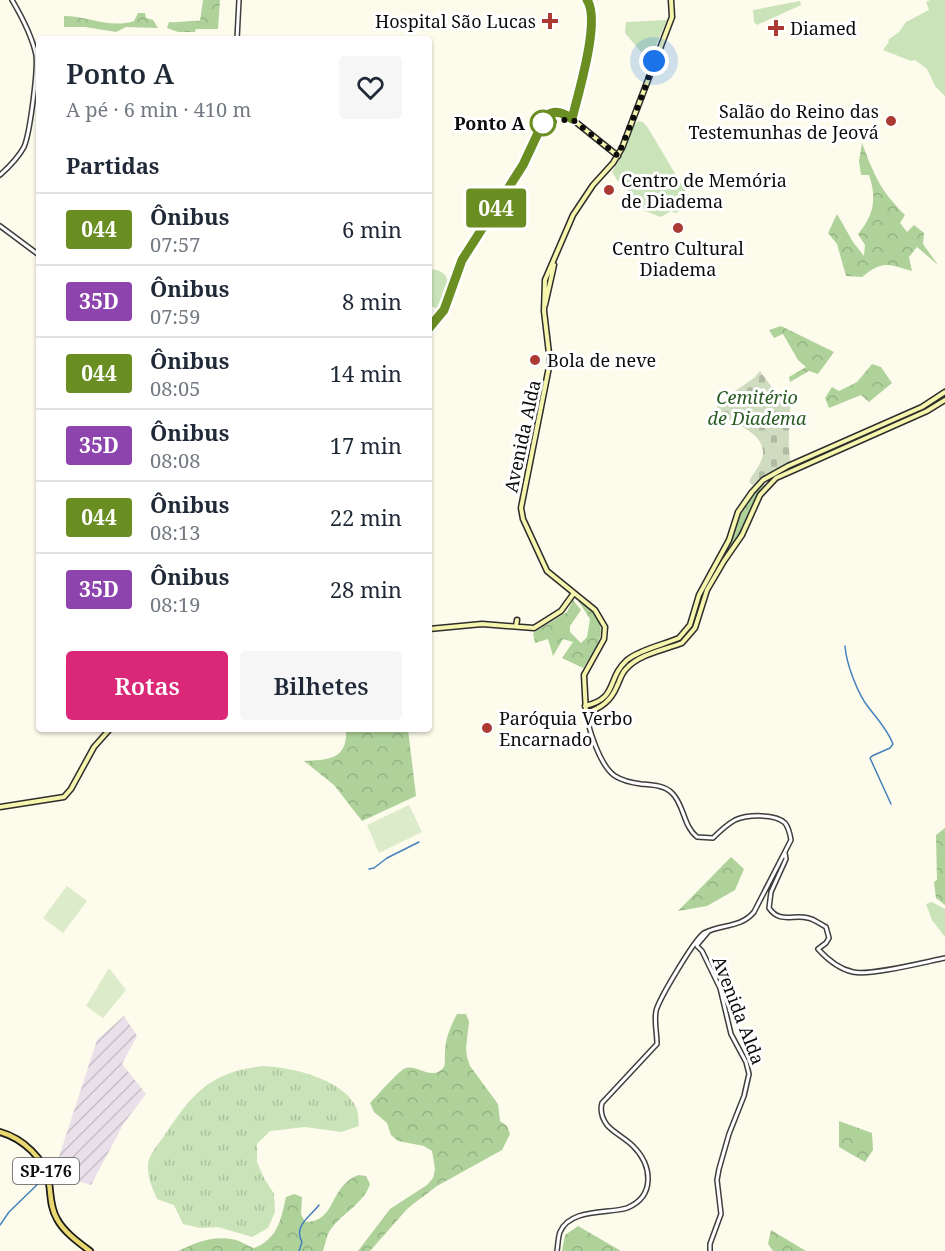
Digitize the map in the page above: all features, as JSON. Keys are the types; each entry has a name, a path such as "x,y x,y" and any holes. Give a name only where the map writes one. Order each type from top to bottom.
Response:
{"main road":[{"path":"587,0 592,9 591,33 572,119 618,156"},
{"name":"Avenida Alda","path":"586,713 584,675 602,644 605,627 596,610 547,571 521,513 550,362 544,311 545,280 576,210 618,156 672,17 671,0"},
{"name":"Avenida Alda","path":"544,311 555,258"},
{"path":"545,280 547,291"},
{"path":"907,420 910,415 945,392"},
{"path":"586,713 607,703 615,692 621,676 632,664 643,657 682,643 691,634 707,590 742,536 764,490 776,478 927,411 945,400"},
{"path":"585,706 596,703 608,695 617,673 632,657 679,638 686,632 693,619 702,588 729,540 738,512 763,480 792,463 922,407"},
{"path":"874,435 895,423 900,416"},
{"path":"432,629 482,624 536,627 561,611 574,593"},
{"path":"516,626 517,620"},
{"path":"0,807 62,798 71,789 86,760 108,732"},
{"name":"SP-176","path":"0,1132 27,1146 44,1168 57,1219 62,1227 90,1251"}],"street":[{"path":"0,175 20,154 27,141 36,63 25,24 12,0"},
{"path":"237,36 239,0"},
{"path":"0,226 36,253"},
{"name":"Avenida Alda","path":"557,1251 560,1232 570,1221 579,1217 627,1208 641,1199 647,1189 648,1174 644,1160 633,1146 607,1125 602,1115 601,1105 608,1094 657,1044 658,1007 691,950 709,932 741,923 749,918 791,840 790,832 784,822 773,817 739,819 727,825 713,838 702,839 694,835 676,798 669,791 661,787 622,779 608,770 590,730 586,713"},
{"path":"785,854 786,859 769,897 769,908 783,918 808,918 826,927 829,938 818,949 838,966 857,973 945,958"},
{"name":"Avenida Alda","path":"698,942 720,988 730,1034 746,1062 749,1074 744,1096 729,1134 719,1169 717,1180 721,1214 710,1244 710,1251"}],"shaded area":[{"path":"124,1016 137,1036 122,1064 146,1094 124,1123 91,1185 68,1178 55,1180 54,1172 97,1040"}],"green space":[{"path":"203,0 220,0 218,29 178,32 167,28 169,22 200,21"},
{"path":"945,0 945,96 935,86 927,69 915,60 911,61 883,50 888,40 899,32 906,22 929,10 926,2"},
{"path":"800,1 801,5 757,25 754,22 753,10"},
{"path":"138,13 145,13 146,18 153,20 158,28 126,27 116,32 85,27 64,27 64,16 116,24 134,21"},
{"path":"667,20 650,59 647,59 625,33 626,22"},
{"path":"638,121 643,122 648,128 692,202 676,213 671,211 661,217 645,211 612,172"},
{"path":"862,143 879,182 889,198 905,215 900,223 907,232 914,225 924,233 923,244 938,265 917,247 909,257 912,271 886,265 875,268 862,277 846,276 837,244 828,233 837,214 864,256 865,245 858,234 871,213 873,191 869,175 861,175 859,161"},
{"path":"432,270 443,273 449,289 444,303 440,308 432,306"},
{"path":"781,326 834,352 818,374 809,371 790,382 789,377 806,367 798,360 783,334 774,338 769,330"},
{"path":"872,364 881,367 892,383 869,402 861,395 829,408 825,398 832,387 839,391 857,382"},
{"name":"Cemitério de Diadema","path":"760,371 779,397 787,393 789,399 790,462 753,485 749,482 761,461 763,452 761,444 750,431 718,413 717,407 719,402 754,378"},
{"path":"762,483 766,486 760,493 737,539 731,546 729,545 738,515"},
{"path":"577,599 596,617 601,631 596,647 583,668 562,658 573,642 563,639 553,656 548,639 535,643 533,633 567,612 573,600 581,610 570,626 570,632 581,643 587,637 590,619"},
{"path":"346,732 408,732 416,796 362,821 334,785 304,761 328,759 335,756 344,747"},
{"path":"409,805 422,832 379,853 367,825"},
{"path":"945,828 945,905 936,898 934,882 937,880 936,835"},
{"path":"731,857 744,869 735,890 707,906 678,911"},
{"path":"67,886 87,901 63,933 43,918"},
{"path":"932,902 945,909 945,937 932,920 926,904"},
{"path":"109,968 126,990 103,1018 86,1006"},
{"path":"457,1014 466,1014 469,1022 466,1048 470,1066 498,1104 500,1121 507,1126 510,1134 502,1150 437,1186 408,1208 370,1251 358,1251 390,1209 427,1185 433,1178 435,1169 432,1151 424,1146 398,1141 391,1135 387,1123 374,1112 370,1103 406,1068 432,1073 443,1068 447,1037"},
{"path":"263,1066 315,1076 340,1089 356,1107 359,1126 341,1132 305,1127 270,1131 257,1144 257,1162 274,1194 275,1212 268,1228 252,1237 218,1227 200,1228 183,1224 174,1205 157,1199 148,1172 151,1155 184,1108 204,1088 229,1074"},
{"path":"839,1121 872,1133 873,1150 865,1162 839,1147"},
{"path":"358,1175 366,1176 370,1184 367,1191 328,1234 323,1251 178,1251 199,1242 220,1238 236,1240 254,1248 273,1234 280,1220 286,1197 294,1194 302,1197 301,1214 305,1222 315,1220 328,1210 348,1180"},
{"path":"578,1226 621,1251 562,1251 565,1235"},
{"path":"771,1230 806,1251 773,1251 768,1244"}],"waterway":[{"path":"845,646 850,670 857,687 893,744 890,748 870,758 891,804"},
{"path":"369,869 419,842"},
{"path":"0,1225 9,1212 43,1179"},
{"path":"299,1251 302,1242 301,1226 319,1205"}],"bus line":[{"name":"044","path":"432,325 440,317 447,304 462,260 523,165 546,116 551,112 557,112 572,119 592,28 592,9 587,0"}],"place":[{"name":"Hospital São Lucas","path":"550,21"},
{"name":"Diamed","path":"776,28"},
{"name":"Salão do Reino das Testemunhas de Jeová","path":"891,121"},
{"name":"Ponto A","path":"543,123"},
{"name":"Centro de Memória de Diadema","path":"609,190"},
{"name":"Centro Cultural Diadema","path":"678,228"},
{"name":"Bola de neve","path":"535,360"},
{"name":"Paróquia Verbo Encarnado","path":"487,728"}],"route":[{"path":"543,123 572,119 618,156 654,61"}]}
